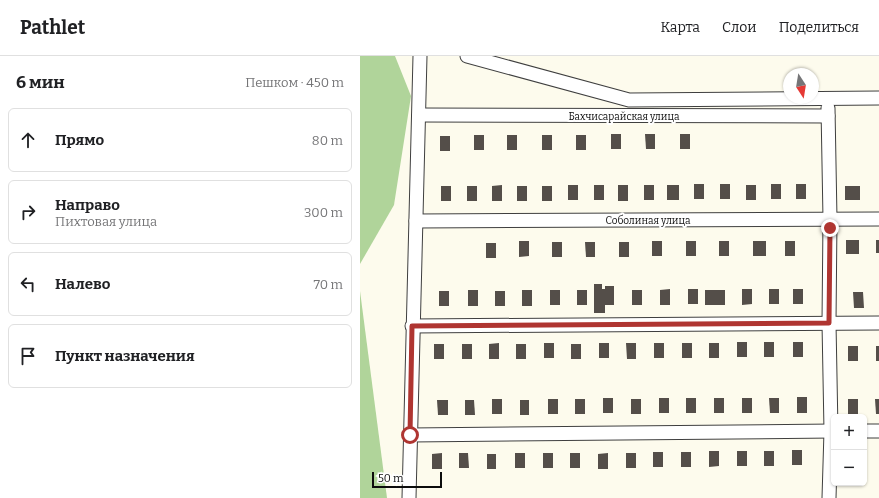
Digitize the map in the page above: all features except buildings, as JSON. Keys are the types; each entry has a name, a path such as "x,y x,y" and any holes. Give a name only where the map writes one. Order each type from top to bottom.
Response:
{"street":[{"path":"409,498 412,326 420,56"},
{"path":"467,56 629,100 879,98"},
{"path":"828,98 830,219 829,323 832,414"},
{"name":"Бахчисарайская улица","path":"419,115 828,116"},
{"name":"Соболиная улица","path":"416,221 879,219"},
{"path":"412,326 879,323"},
{"path":"410,435 831,431"},
{"path":"867,431 879,431"},
{"path":"829,498 831,450"}],"green space":[{"path":"360,56 395,56 411,96 394,205 360,264"},
{"path":"360,291 387,498 360,498"}],"route":[{"path":"410,435 412,326 829,323 830,228"}]}
